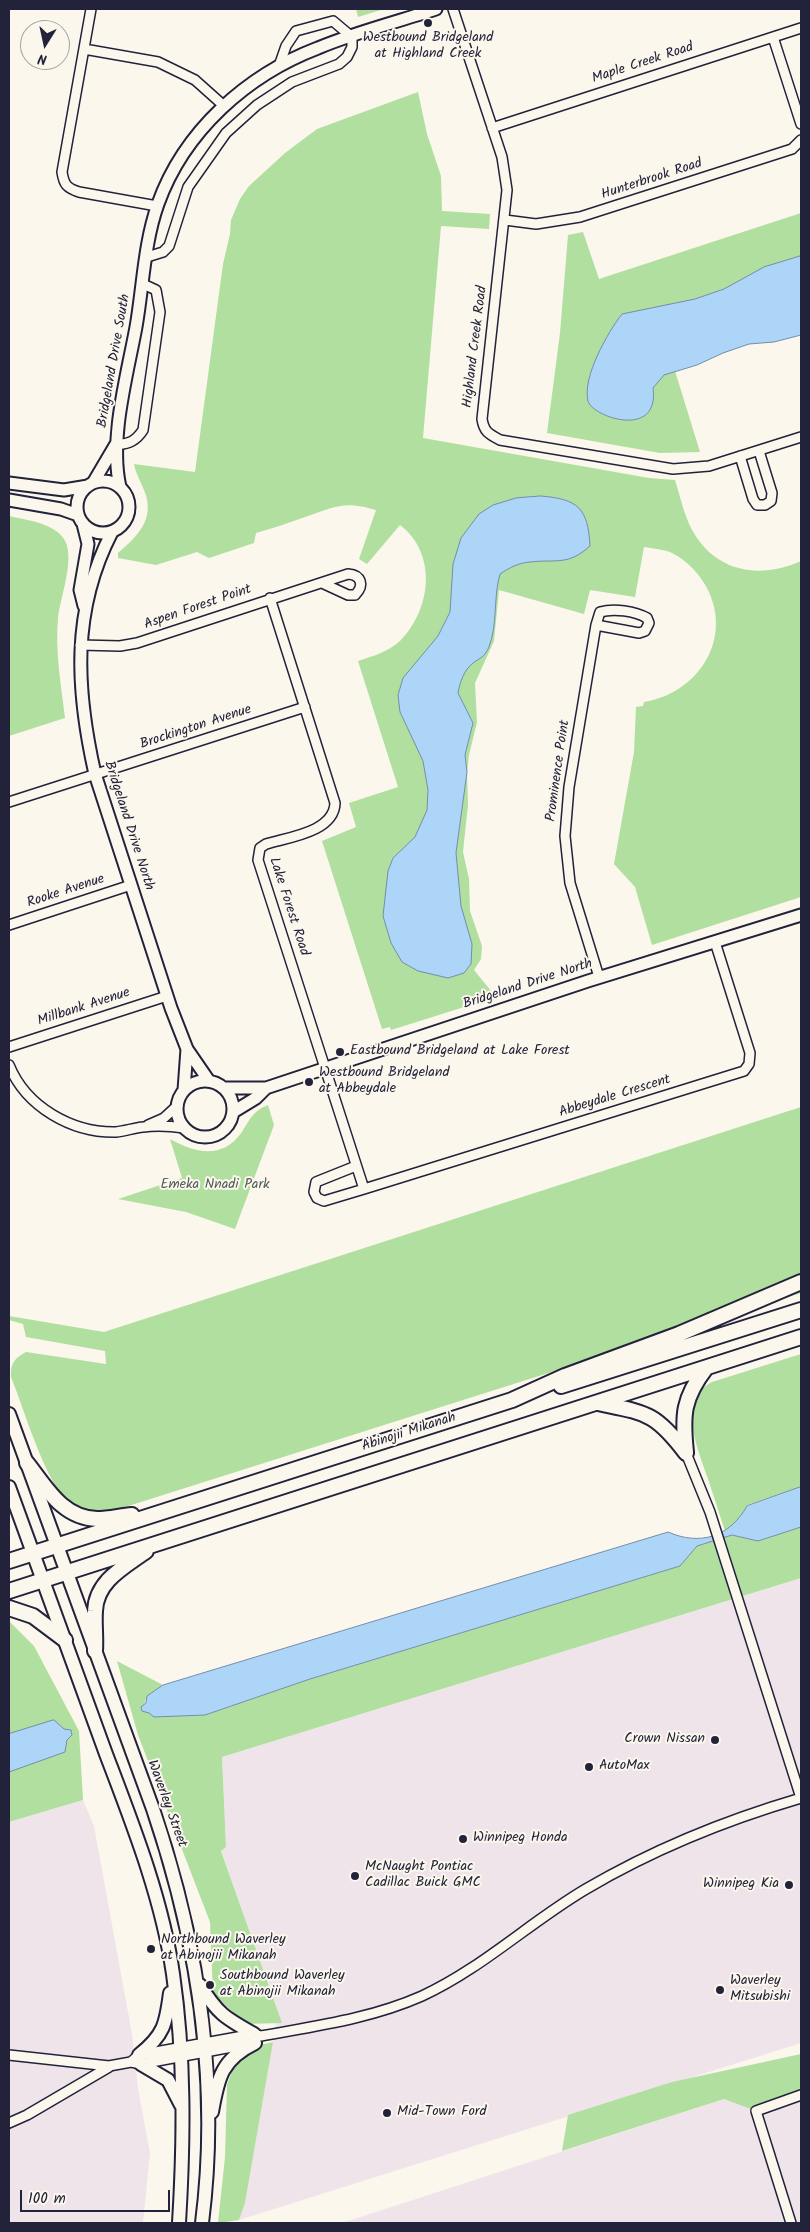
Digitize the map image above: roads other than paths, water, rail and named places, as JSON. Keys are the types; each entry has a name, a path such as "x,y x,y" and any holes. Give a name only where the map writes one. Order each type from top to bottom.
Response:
{"main road":[{"name":"Abinojii Mikanah","path":"9,1561 512,1400 565,1376 679,1334 801,1282"},
{"path":"512,1400 571,1384 801,1310"},
{"name":"Abinojii Mikanah","path":"9,1591 801,1337"},
{"path":"686,1453 683,1426 685,1406 696,1382 706,1368"},
{"path":"597,1402 636,1411 657,1420 669,1431 686,1453"},
{"name":"Waverley Street","path":"9,1414 173,1867 185,1916 198,1982 205,2047 208,2139 202,2223"},
{"path":"27,1463 55,1499 73,1513 97,1518 153,1514"},
{"path":"9,1486 138,1840 163,1925 173,1973 181,2051 184,2110 179,2223"},
{"path":"95,1650 95,1611 99,1594 117,1572 159,1543"},
{"path":"9,1608 29,1613 65,1640"},
{"path":"173,1973 163,2030 154,2043 137,2060 168,2080 184,2110"},
{"path":"198,1982 214,2007 224,2017 257,2038 240,2050 225,2065 217,2083 208,2139"}],"street":[{"path":"91,9 62,172 63,183 69,189 79,192 157,206"},
{"name":"Bridgeland Drive South","path":"120,487 117,471 116,444 147,257 157,206 178,163 223,105 279,66 318,47 436,9"},
{"name":"Highland Creek Road","path":"453,9 506,174 505,220 482,419 483,428 487,434 500,440 673,469 709,466 801,437"},
{"path":"147,257 163,252 169,246 188,187 226,133 257,105 292,82 339,64 347,57 352,47 352,36 332,21 296,30 286,46 279,66"},
{"name":"Maple Creek Road","path":"492,128 801,28"},
{"path":"773,37 801,124"},
{"path":"84,49 158,62 195,80 223,105"},
{"name":"Hunterbrook Road","path":"505,220 536,224 580,217 792,148 801,140"},
{"name":"Bridgeland Drive South","path":"116,444 125,445 136,440 143,430 160,312 156,290 143,284"},
{"name":"Bridgeland Drive South","path":"91,484 116,444"},
{"path":"740,456 752,499 757,505 765,506 772,500 772,493 759,451"},
{"path":"9,483 70,490 105,482 120,487 128,500 129,515 122,526 112,532 99,533 61,509 9,500"},
{"path":"81,520 78,502 91,484"},
{"name":"Bridgeland Drive North","path":"81,520 88,544 80,590 84,606"},
{"name":"Bridgeland Drive North","path":"112,532 102,551 84,606 80,645 84,717 95,774 167,996 187,1049 209,1081"},
{"name":"Aspen Forest Point","path":"80,645 120,646 137,643 270,598 322,583"},
{"name":"Lake Forest Road","path":"270,598 305,707 334,808 332,817 320,826 266,844 258,854 325,1068"},
{"path":"606,610 641,614 647,618 649,623 645,631 639,633 596,625 597,616 606,610"},
{"name":"Prominence Point","path":"596,625 569,787 565,836 570,883 599,977"},
{"name":"Brockington Avenue","path":"9,802 305,707"},
{"name":"Rooke Avenue","path":"9,925 131,885"},
{"name":"Bridgeland Drive North","path":"224,1088 266,1088 599,977 801,915"},
{"name":"Abbeydale Crescent","path":"356,1166 316,1182 314,1192 317,1198 324,1201 744,1071 749,1064 750,1053 715,942"},
{"name":"Millbank Avenue","path":"9,1047 167,996"},
{"name":"Bridgeland Drive North","path":"184,1090 187,1049"},
{"path":"9,1065 24,1090 36,1104 67,1122 102,1131 119,1132 143,1127 164,1118 177,1106 184,1090 200,1081 209,1081 224,1088 229,1095 233,1112 226,1126 214,1135 198,1136 185,1128 178,1118 177,1106"},
{"path":"325,1068 364,1188"},
{"name":"Bridgeland Drive North","path":"233,1112 256,1098 266,1088"},
{"path":"143,1127 185,1128"},
{"path":"9,2055 109,2066 349,2020 385,2010 422,1996 480,1961 586,1889 649,1856 704,1830 801,1798 710,1512 686,1453"},
{"path":"9,2123 28,2115 109,2066"},
{"path":"791,2223 756,2111 801,2096"}],"water":[{"path":"801,256 801,335 774,342 749,344 697,365 664,375 653,388 652,404 646,414 637,419 612,418 592,407 588,401 587,391 592,368 610,332 622,314 695,299 724,289 764,267"},
{"path":"541,496 564,500 579,508 587,523 590,546 575,557 562,560 522,563 500,574 494,629 489,647 484,655 467,669 461,681 458,693 473,723 465,755 467,772 456,853 461,906 472,944 471,964 464,973 448,978 418,971 402,962 391,943 383,916 388,871 393,858 415,837 427,810 428,790 423,761 400,712 398,695 403,678 438,636 450,612 453,564 461,538 479,514 493,505 516,498"},
{"path":"801,1487 801,1527 758,1541 732,1535 697,1546 680,1566 310,1679 205,1715 154,1717 142,1711 141,1707 146,1703 147,1696 163,1685 668,1532 691,1538 713,1536 723,1532 732,1525 747,1506"},
{"path":"54,1720 64,1729 71,1730 72,1735 67,1740 65,1752 9,1772 9,1734"}],"place":[{"name":"Westbound Bridgeland at Highland Creek","path":"428,23"},
{"name":"Eastbound Bridgeland at Lake Forest","path":"340,1052"},
{"name":"Westbound Bridgeland at Abbeydale","path":"309,1082"},
{"name":"Crown Nissan","path":"715,1740"},
{"name":"AutoMax","path":"589,1767"},
{"name":"Winnipeg Honda","path":"463,1839"},
{"name":"McNaught Pontiac Cadillac Buick GMC","path":"355,1876"},
{"name":"Winnipeg Kia","path":"789,1885"},
{"name":"Northbound Waverley at Abinojii Mikanah","path":"151,1949"},
{"name":"Southbound Waverley at Abinojii Mikanah","path":"210,1985"},
{"name":"Waverley Mitsubishi","path":"720,1990"},
{"name":"Mid-Town Ford","path":"387,2113"}],"park label":[{"name":"Emeka Nnadi Park","path":"215,1186"}]}
